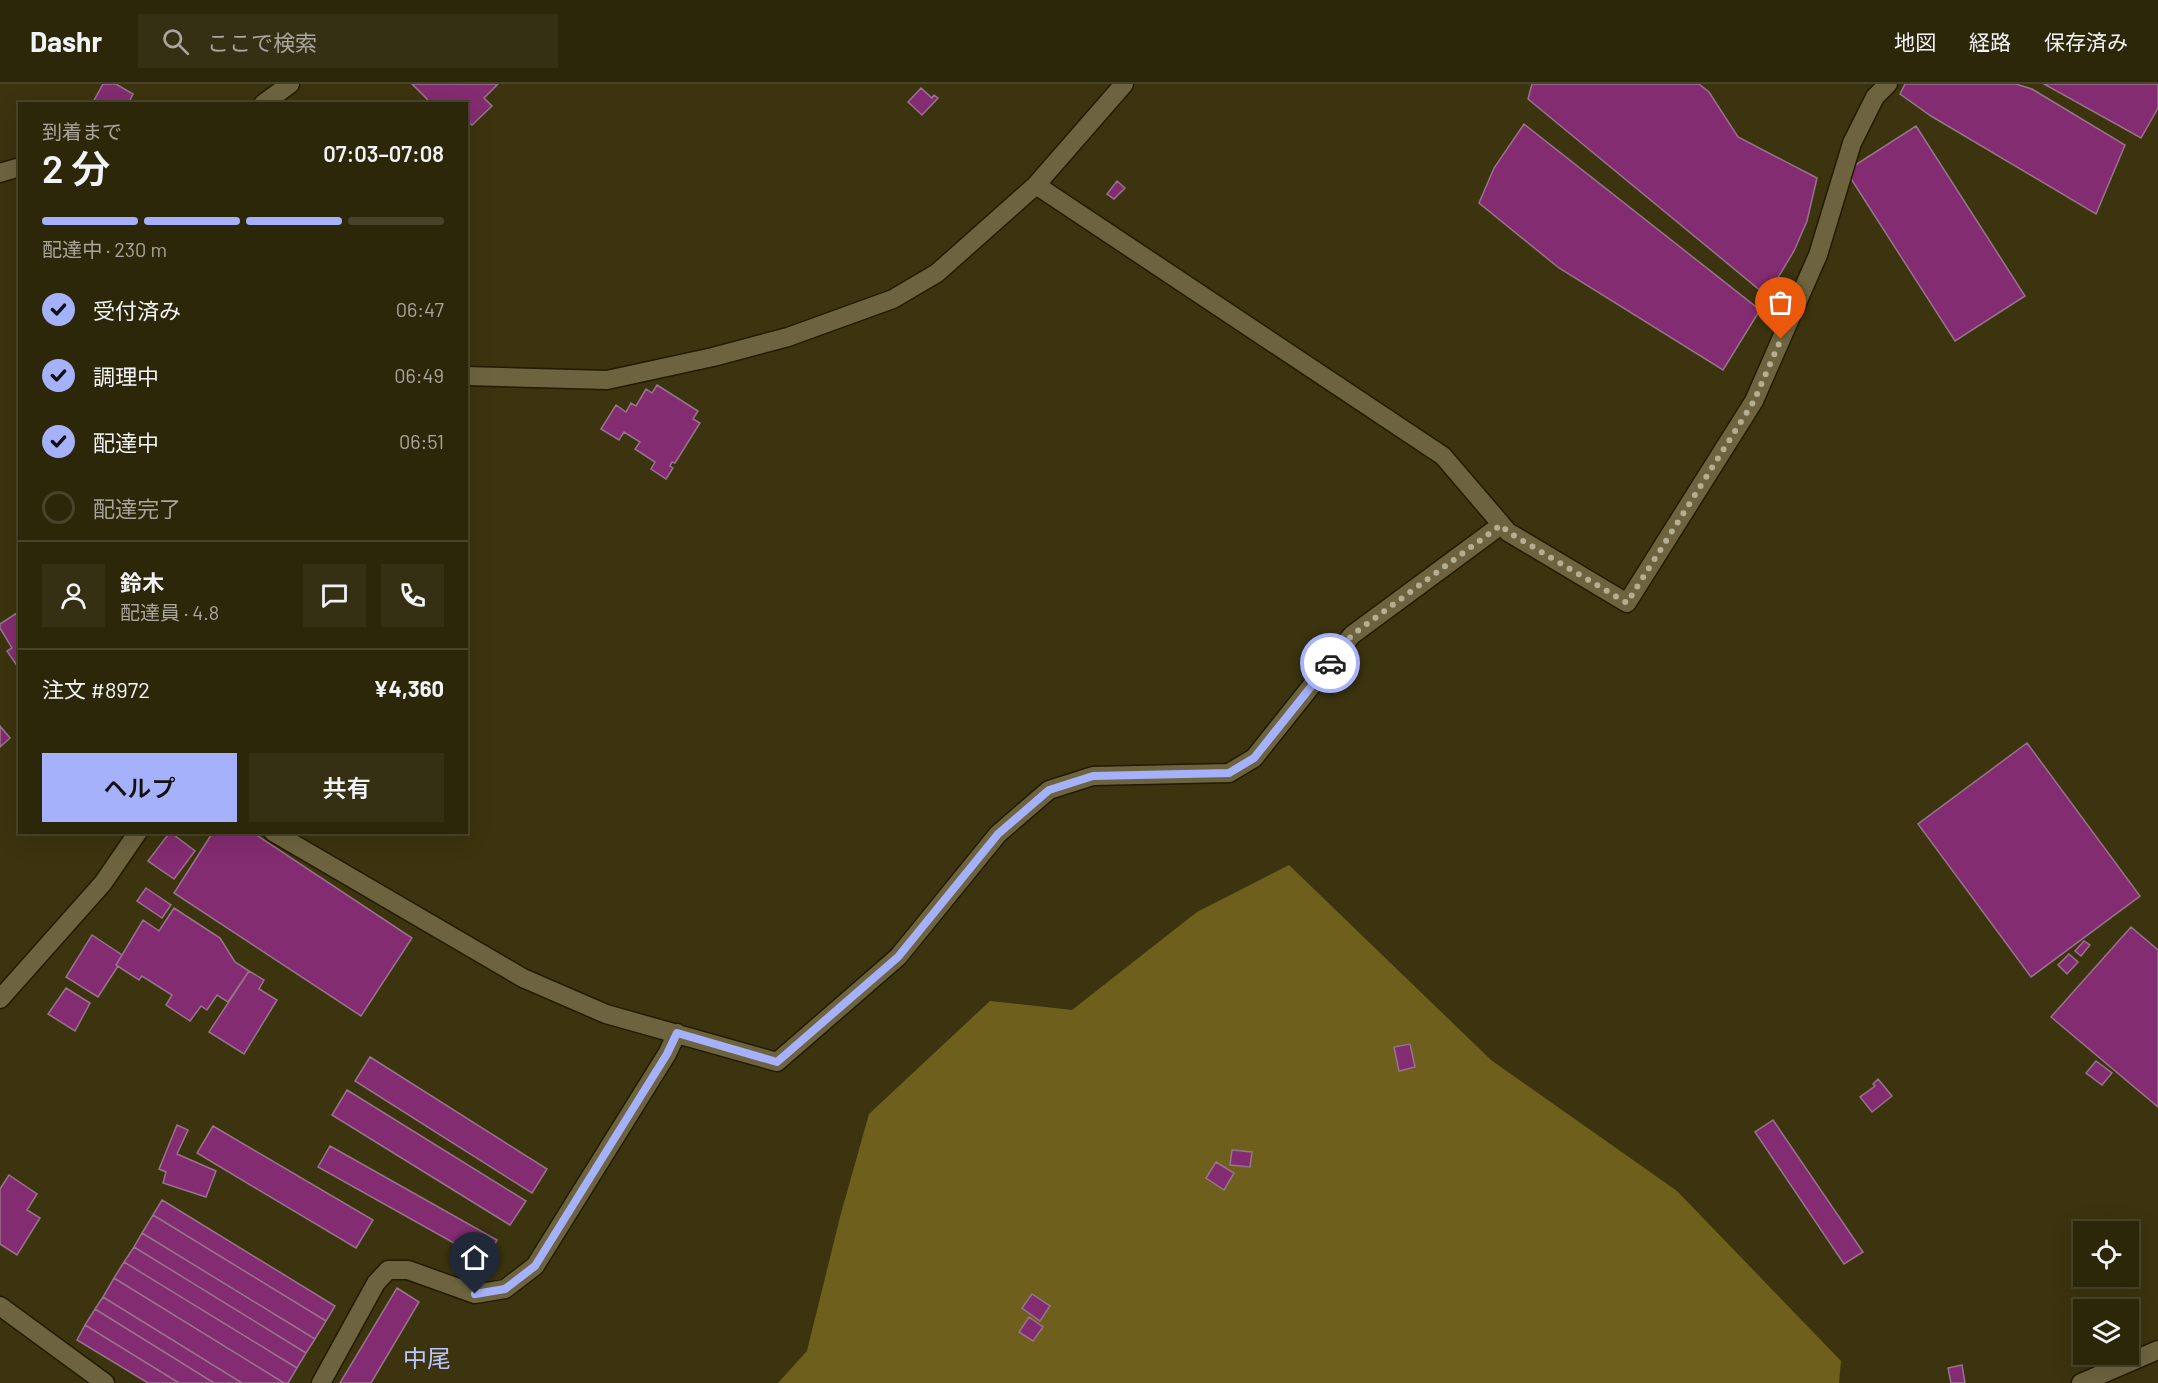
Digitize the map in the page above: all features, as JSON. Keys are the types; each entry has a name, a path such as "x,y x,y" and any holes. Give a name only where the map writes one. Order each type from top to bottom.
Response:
{"street":[{"path":"266,102 291,84"},
{"path":"468,376 607,380 713,357 788,337 893,299 937,273 1036,185 1124,84"},
{"path":"1036,185 1443,456 1508,532 1627,603 1754,401 1818,255 1852,143 1875,97 1888,84"},
{"path":"0,173 18,168"},
{"path":"276,834 522,978 606,1014 777,1062 898,957 998,834 1049,790 1093,776 1229,773 1254,758 1352,635 1501,525"},
{"path":"0,999 103,883 137,834"},
{"path":"321,1383 376,1283 388,1270 408,1270 475,1294 505,1289 535,1266 667,1054 677,1033"},
{"path":"0,1306 105,1383"},
{"path":"2080,1383 2158,1350"}],"shaded area":[{"path":"1289,865 1491,1060 1677,1191 1841,1361 1839,1383 778,1383 807,1351 840,1217 869,1114 990,1001 1072,1010 1197,912"}],"building":[{"path":"103,84 116,84 133,94 129,102 93,102"},
{"path":"412,84 498,84 484,98 492,106 472,125 468,122 468,102 426,102 427,99"},
{"path":"1532,84 1699,84 1709,92 1738,137 1817,178 1807,221 1794,251 1767,296 1528,99"},
{"path":"1905,84 2016,84 2032,89 2125,145 2096,214 1931,116 1900,94"},
{"path":"2044,84 2158,84 2158,108 2141,138"},
{"path":"921,88 932,98 934,95 938,98 922,115 908,102"},
{"path":"1524,124 1760,310 1723,370 1559,268 1479,203 1494,168"},
{"path":"1916,126 2025,296 1955,341 1846,171"},
{"path":"1117,181 1125,188 1114,199 1107,194"},
{"path":"657,385 698,411 693,419 700,423 675,463 672,462 670,466 673,468 666,479 651,469 655,462 635,449 640,442 624,432 619,440 601,429 616,405 626,412 631,403 636,406 646,389 652,393"},
{"path":"18,612 18,667 7,651 12,648 0,624"},
{"path":"0,726 10,738 0,747"},
{"path":"2027,743 2140,896 2031,977 1918,824"},
{"path":"168,834 173,834 195,851 174,879 148,861"},
{"path":"212,834 255,834 412,938 361,1016 174,893"},
{"path":"146,888 171,905 162,918 137,901"},
{"path":"174,908 220,938 235,962 249,971 228,1002 217,995 207,1010 201,1006 190,1021 166,1005 172,995 142,976 139,980 116,965 143,920 159,931"},
{"path":"2131,927 2158,950 2158,1107 2051,1017"},
{"path":"92,935 122,955 116,965 118,966 98,997 66,977"},
{"path":"2084,941 2090,945 2081,956 2075,951"},
{"path":"2069,954 2078,962 2067,974 2058,965"},
{"path":"249,971 264,980 259,989 277,1000 244,1054 209,1032"},
{"path":"66,988 90,1003 75,1031 48,1014"},
{"path":"1410,1044 1415,1067 1399,1071 1394,1047"},
{"path":"370,1057 547,1169 532,1193 355,1081"},
{"path":"2096,1061 2112,1073 2102,1085 2086,1073"},
{"path":"1878,1079 1892,1096 1872,1112 1860,1097 1875,1086 1873,1084"},
{"path":"347,1090 526,1201 510,1225 332,1115"},
{"path":"1773,1120 1863,1252 1844,1264 1755,1132"},
{"path":"177,1125 188,1130 177,1154 216,1171 206,1197 163,1183 166,1172 159,1169"},
{"path":"213,1126 373,1220 356,1248 197,1153"},
{"path":"330,1146 497,1240 486,1261 318,1167"},
{"path":"1232,1150 1252,1152 1250,1167 1230,1165"},
{"path":"1216,1162 1234,1173 1224,1190 1206,1178"},
{"path":"9,1175 37,1194 27,1210 40,1218 17,1255 0,1244 0,1189"},
{"path":"162,1200 335,1306 326,1321 153,1215"},
{"path":"153,1215 326,1321 315,1339 142,1233"},
{"path":"142,1233 315,1339 306,1353 134,1247"},
{"path":"134,1247 306,1353 297,1368 124,1262"},
{"path":"124,1262 297,1368 288,1383 284,1383 114,1278"},
{"path":"114,1278 284,1383 242,1383 103,1297"},
{"path":"397,1288 419,1302 371,1383 340,1383"},
{"path":"1032,1294 1050,1306 1040,1321 1022,1308"},
{"path":"103,1297 242,1383 214,1383 95,1309"},
{"path":"95,1309 214,1383 179,1383 85,1325"},
{"path":"1029,1317 1043,1327 1033,1341 1019,1332"},
{"path":"85,1325 179,1383 148,1383 77,1340"},
{"path":"1962,1365 1965,1383 1951,1383 1948,1368"}],"way so far":[{"path":"1330,663 1352,635 1501,525 1508,532 1627,603 1754,401 1781,339"}],"district":[{"name":"中尾","path":"427,1359"}],"route":[{"path":"475,1294 505,1289 535,1266 667,1054 677,1033 777,1062 898,957 998,834 1049,790 1093,776 1229,773 1254,758 1330,663"}]}
